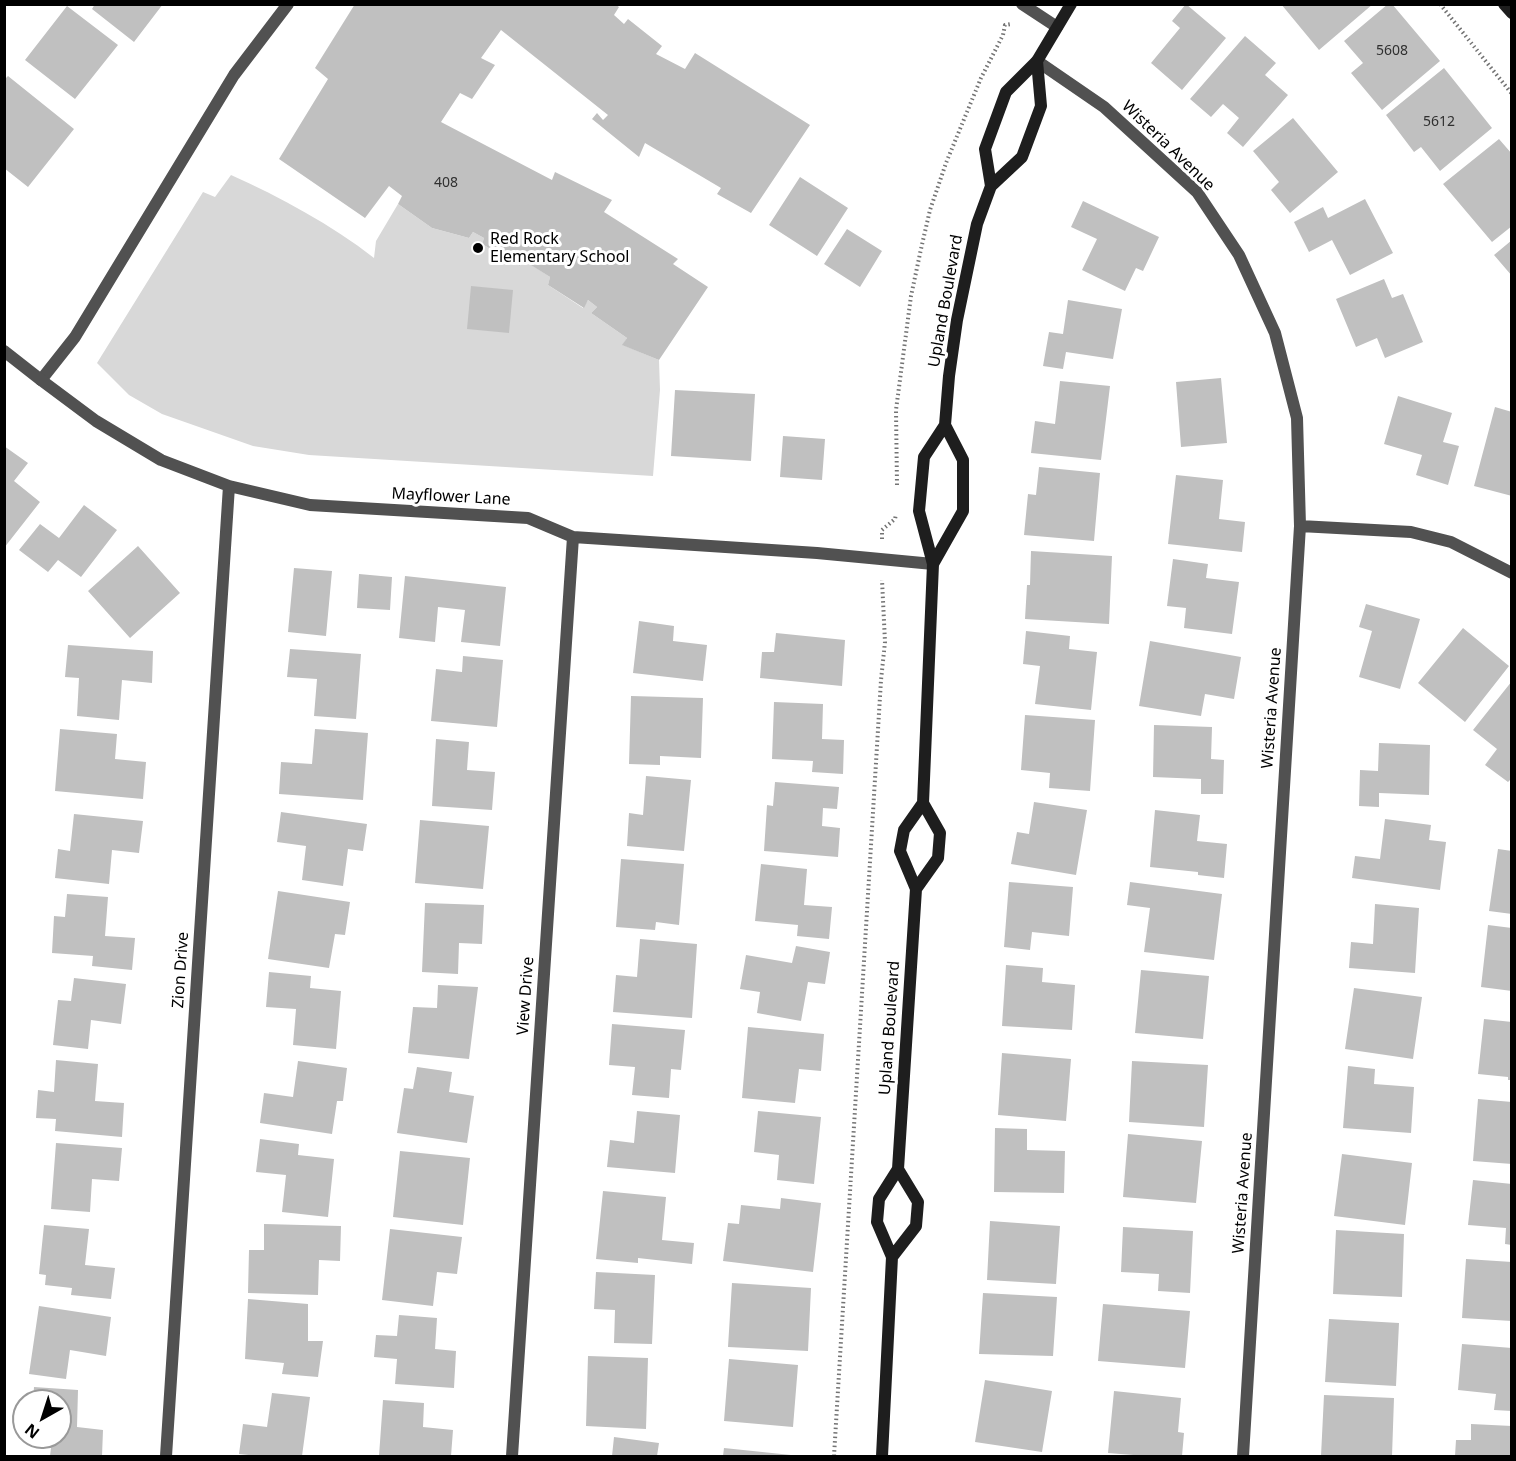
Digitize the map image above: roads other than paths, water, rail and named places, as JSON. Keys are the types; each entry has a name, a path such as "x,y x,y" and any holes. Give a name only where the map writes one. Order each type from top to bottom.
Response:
{"street":[{"path":"41,380 75,337 234,75 288,4"},
{"path":"1022,4 1057,27"},
{"name":"Upland Boulevard","path":"991,186 985,149 1006,92 1037,61 1071,4"},
{"path":"1504,4 1512,13"},
{"name":"Upland Boulevard","path":"882,1456 892,1257 877,1222 879,1199 897,1169 916,890 900,851 904,830 923,803 933,564 919,506 924,457 945,425 957,320 977,224 991,186 1022,157 1041,106 1037,61"},
{"name":"Wisteria Avenue","path":"1037,61 1104,107 1197,192 1239,255 1275,333 1297,418 1300,526 1243,1456"},
{"name":"Mayflower Lane","path":"4,351 96,421 161,460 229,486 310,505 528,518 573,537 817,553 933,564"},
{"name":"Upland Boulevard","path":"933,564 963,511 963,460 945,425"},
{"name":"Zion Drive","path":"166,1456 229,486"},
{"path":"1300,526 1412,532 1451,542 1512,573"},
{"name":"View Drive","path":"512,1456 573,537"},
{"path":"916,890 938,858 940,833 923,803"},
{"path":"892,1257 916,1226 918,1202 897,1169"}],"place":[{"name":"Red Rock Elementary School","path":"478,248"}]}
